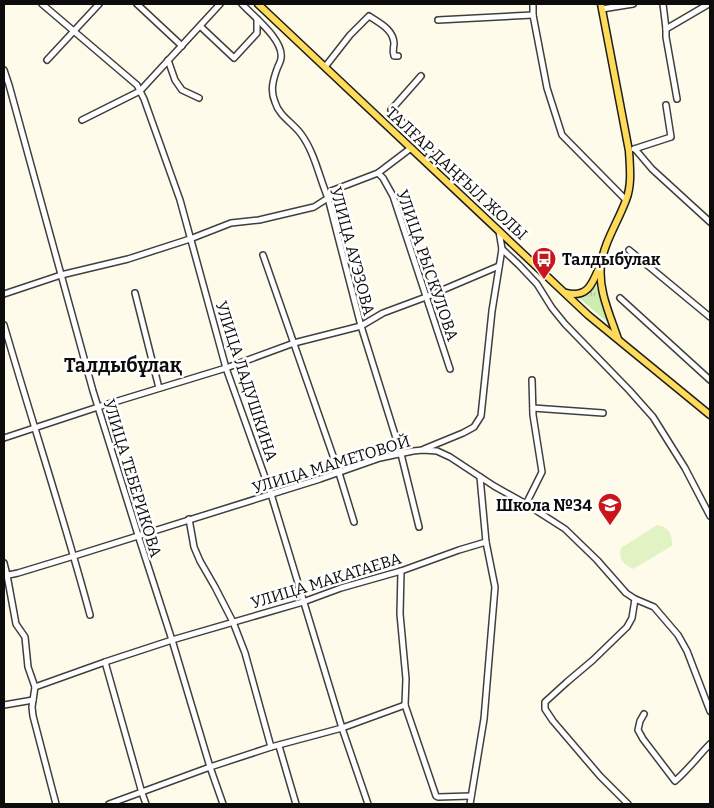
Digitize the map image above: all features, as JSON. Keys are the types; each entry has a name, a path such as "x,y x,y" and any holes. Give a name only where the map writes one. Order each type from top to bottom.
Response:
{"main road":[{"name":"ТАЛҒАР ДАҢҒЫЛ ЖОЛЫ","path":"261,5 588,315 710,415"},
{"path":"601,7 632,150 629,190 612,230 601,265 604,297 619,340"},
{"path":"565,293 582,294 590,286 601,265"}],"street":[{"name":"УЛИЦА ЛАДУШКИНА","path":"42,4 137,85 144,99 180,200 226,368 271,494 342,728 368,804"},
{"path":"47,60 99,4"},
{"path":"137,4 182,46"},
{"path":"82,120 140,91 220,4"},
{"name":"УЛИЦА АУЭЗОВА","path":"242,4 272,34 279,46 282,57 273,84 272,94 279,112 301,134 312,152 328,198 361,326 402,454 419,527"},
{"path":"533,4 533,15 546,88 562,135 626,200"},
{"path":"601,7 633,4"},
{"path":"663,4 666,37 677,99"},
{"path":"666,29 707,5"},
{"path":"438,20 533,15"},
{"path":"325,67 350,35 369,16 390,31 394,43 394,56 398,56"},
{"path":"200,26 234,58 257,33 257,19"},
{"path":"168,60 175,80 182,90 199,98"},
{"name":"УЛИЦА ТЕБЕРИКОВА","path":"4,70 98,407 223,804"},
{"path":"421,76 391,110 431,154 425,161"},
{"path":"666,105 671,137 632,150 710,222"},
{"path":"4,294 61,275 128,259 190,239 231,223 259,220 314,207 328,198 331,191 378,173 411,148"},
{"name":"УЛИЦА РЫСКУЛОВА","path":"378,173 393,196 450,369"},
{"path":"423,450 474,427 481,416 492,312 502,249 499,231"},
{"path":"502,249 537,284 565,324 654,417 685,468 710,516"},
{"path":"628,250 710,317"},
{"path":"263,255 339,473 354,522"},
{"path":"4,438 226,368 294,343 361,326 383,313 499,266"},
{"path":"135,293 159,388"},
{"path":"620,298 710,380"},
{"path":"4,325 90,615"},
{"path":"526,504 542,472 535,429 532,380"},
{"path":"533,408 603,413"},
{"name":"УЛИЦА МАМЕТОВОЙ","path":"6,575 138,536 339,473 380,458 423,450 436,451 450,457 565,530 597,560 626,593 654,607 678,635 687,651 710,711"},
{"path":"470,804 484,719 495,588 486,542 480,477"},
{"path":"190,519 194,547 233,622 245,654 272,747"},
{"name":"УЛИЦА МАКАТАЕВА","path":"35,687 172,640 303,602 486,542"},
{"path":"4,563 16,624 25,637 28,667 35,687 32,707 33,716 56,804"},
{"path":"401,571 400,614 406,679 405,705 436,796 472,796"},
{"path":"628,804 600,776 553,721 546,709 546,702 593,660 627,626 632,618 635,599"},
{"path":"105,662 146,804"},
{"path":"4,705 33,700"},
{"path":"109,804 210,767 272,747 342,728 405,705"},
{"path":"644,714 638,730 675,781 710,744"},
{"path":"279,746 296,804"}],"green space":[{"path":"596,284 607,319 613,329 579,298 589,295"},
{"path":"657,525 669,532 672,546 633,569 626,565 621,558 621,548"}],"place":[{"name":"Талдыбулак","path":"544,280"},
{"name":"Школа №34","path":"610,526"}],"district":[{"name":"Талдыбұлақ","path":"123,365"}]}
